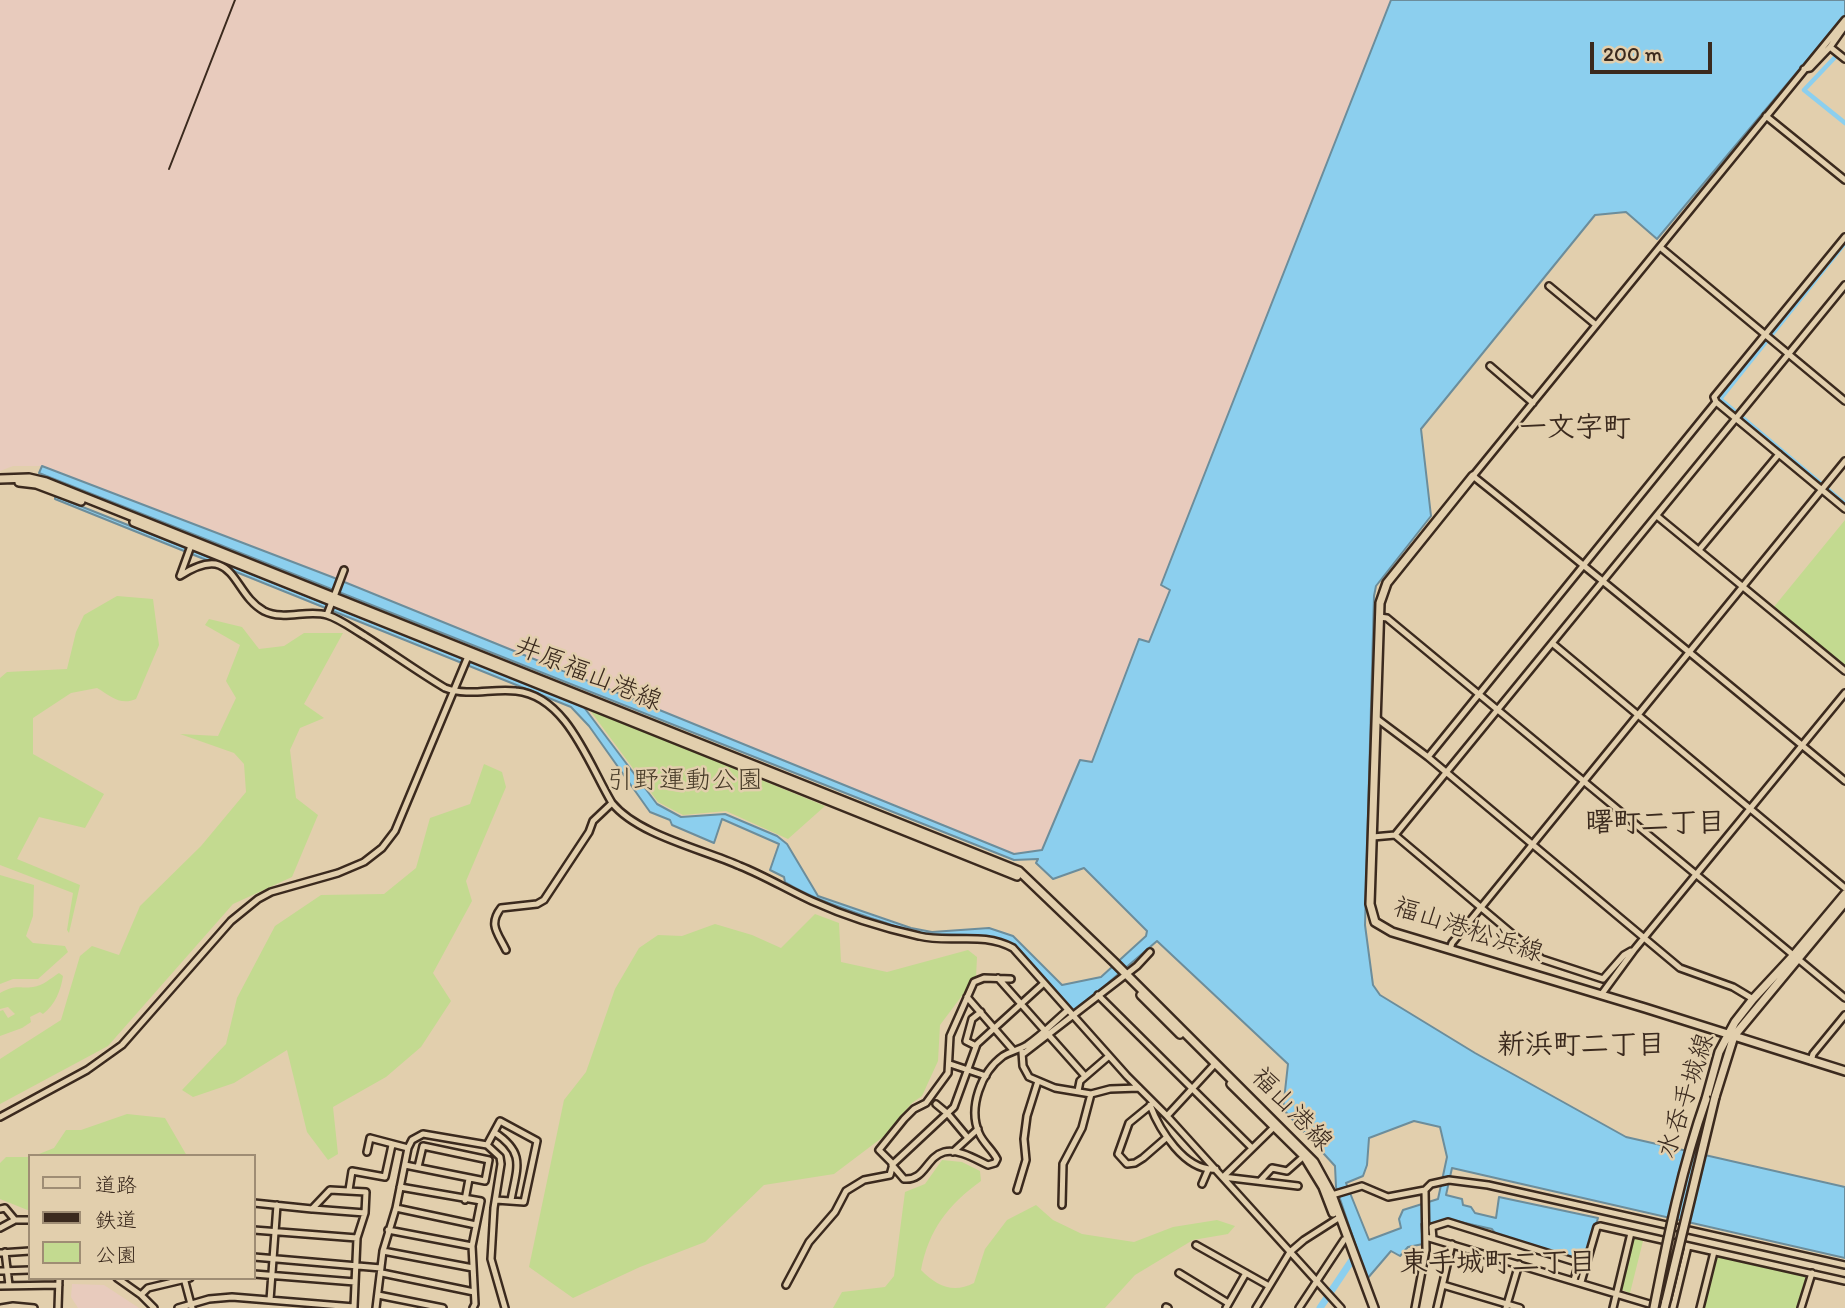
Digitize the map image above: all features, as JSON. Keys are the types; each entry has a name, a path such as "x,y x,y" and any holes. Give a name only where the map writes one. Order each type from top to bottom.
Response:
{"main road":[{"name":"福山港松浜線","path":"1473,476 1387,583 1380,603 1370,904 1375,922 1391,932 1845,1072"},
{"name":"井原福山港線","path":"0,482 16,477 38,479 190,547 333,599 548,687 1011,867 1027,878 1123,974"},
{"name":"水呑手城線","path":"1665,1304 1731,1035 1845,894"},
{"name":"水呑手城線","path":"1654,1308 1663,1253 1688,1154 1719,1052 1753,999 1795,958 1845,902"},
{"name":"福山港線","path":"1123,974 1304,1156 1323,1186 1338,1218"},
{"name":"福山港線","path":"1123,974 1307,1153 1322,1173 1334,1194 1345,1241 1372,1308"}],"street":[{"path":"1845,20 1473,476 1604,580 1845,782"},
{"path":"1804,69 1810,68 1832,49 1845,26"},
{"path":"1832,49 1843,58"},
{"path":"1766,116 1845,180"},
{"path":"1845,237 1714,397 1716,402 1739,416 1779,454 1823,487 1845,509"},
{"path":"1660,247 1845,401"},
{"path":"1549,286 1596,325"},
{"path":"1373,837 1395,835 1845,287"},
{"path":"1490,366 1533,403"},
{"path":"1428,757 1716,402"},
{"path":"1699,550 1779,454"},
{"path":"1450,950 1452,943 1480,907 1845,461"},
{"path":"1657,516 1845,671"},
{"path":"190,547 180,576 193,567 213,564 229,572 253,602 268,612 276,615 327,615 454,692 517,691 543,699 565,721 612,803 621,814 638,825 739,865 821,905 922,937 989,939 1002,943 1021,955 1150,1102 1167,1116 1341,1308"},
{"path":"327,615 344,570"},
{"path":"1379,617 1387,618 1845,999"},
{"path":"1552,643 1636,716 1845,888"},
{"path":"0,1117 87,1070 122,1045 231,920 258,899 271,892 338,873 364,862 382,848 394,831 469,654"},
{"path":"543,699 548,687"},
{"path":"1600,996 1644,937 1845,693"},
{"path":"1376,718 1428,757 1685,971 1733,987 1753,999"},
{"path":"506,950 494,926 495,917 501,908 537,904 544,900 589,832 593,821 612,803"},
{"path":"1395,835 1542,958 1601,979 1606,978 1624,956 1634,950"},
{"path":"1011,979 984,978 974,982 950,1036 948,1073 926,1103 914,1109 904,1119 879,1150 904,1179 913,1180 943,1152 972,1157 988,1166 995,1163 998,1159 992,1148 984,1142 974,1116 979,1089 986,1076 999,1059 1013,1050 1022,1051 1070,1012 1098,995 1150,952"},
{"path":"998,978 1085,1076"},
{"path":"786,1285 809,1242 835,1212 846,1191 864,1180 890,1175 893,1164 954,1107 976,1046 1044,983"},
{"path":"1098,995 1252,1148"},
{"path":"967,997 1013,1050"},
{"path":"976,1046 966,1041 972,1018 981,1012"},
{"path":"1811,1061 1813,1054 1845,1015"},
{"path":"1022,1051 1023,1066 1029,1077 1055,1088 1091,1094 1110,1089 1139,1088"},
{"path":"1078,1091 1080,1081 1109,1056"},
{"path":"950,1064 986,1076"},
{"path":"1167,1116 1213,1066"},
{"path":"1017,1190 1026,1160 1024,1139 1027,1116 1038,1081"},
{"path":"1062,1205 1063,1164 1082,1128 1091,1094"},
{"path":"1150,1102 1166,1138 1191,1162 1208,1170 1216,1170"},
{"path":"1150,1102 1129,1123 1118,1154 1127,1164 1135,1163 1166,1138"},
{"path":"936,1104 968,1138"},
{"path":"487,1145 500,1121 537,1141 524,1202 496,1200"},
{"path":"1223,1177 1273,1127"},
{"path":"953,1152 978,1129"},
{"path":"494,1132 508,1141 517,1155 511,1200"},
{"path":"376,1308 383,1251 396,1208 408,1148 412,1140 423,1134 487,1145 500,1157 491,1259 505,1308"},
{"path":"367,1152 370,1138 408,1148"},
{"path":"468,1155 470,1142"},
{"path":"349,1190 352,1171 385,1177 392,1145"},
{"path":"405,1165 485,1181 489,1160 423,1146 418,1167"},
{"path":"1261,1180 1272,1168 1287,1171 1304,1156"},
{"path":"1202,1184 1208,1170"},
{"path":"1223,1177 1298,1186"},
{"path":"466,1199 469,1179"},
{"path":"1334,1194 1362,1186 1388,1197 1425,1190 1432,1184 1449,1180 1488,1185 1845,1265"},
{"path":"400,1187 481,1201 471,1246 475,1304 473,1308"},
{"path":"178,1308 221,1297 354,1307 357,1238 365,1213 366,1192 330,1190 312,1209"},
{"path":"1425,1190 1425,1226 1429,1238"},
{"path":"256,1203 365,1213"},
{"path":"271,1300 277,1206"},
{"path":"0,1209 5,1208 15,1220"},
{"path":"396,1208 476,1225"},
{"path":"1256,1308 1290,1252 1338,1218"},
{"path":"0,1228 15,1220 28,1220"},
{"path":"1415,1308 1432,1227 1448,1222 1579,1263 1574,1280"},
{"path":"1581,1282 1597,1227 1600,1226 1845,1281"},
{"path":"256,1230 357,1238"},
{"path":"388,1230 471,1246"},
{"path":"1613,1308 1631,1233"},
{"path":"1429,1238 1581,1282 1644,1305 1656,1306 1659,1304 1672,1242"},
{"path":"1299,1308 1345,1241"},
{"path":"1437,1308 1452,1244"},
{"path":"1196,1245 1269,1286"},
{"path":"1673,1308 1688,1246"},
{"path":"9,1285 3,1270 3,1253 28,1251"},
{"path":"383,1251 473,1268"},
{"path":"1700,1308 1714,1252"},
{"path":"256,1257 357,1266 474,1292"},
{"path":"1507,1306 1519,1264"},
{"path":"3,1270 28,1270"},
{"path":"256,1273 355,1282"},
{"path":"1179,1273 1227,1306 1245,1273"},
{"path":"1801,1308 1812,1273"},
{"path":"120,1280 154,1308"},
{"path":"141,1295 148,1288 182,1280"},
{"path":"186,1280 191,1306"},
{"path":"0,1286 59,1282 58,1308"},
{"path":"1443,1285 1520,1308"},
{"path":"379,1295 443,1308"},
{"path":"294,1308 302,1303"},
{"path":"1,1308 34,1308"}],"shaded area":[{"path":"0,0 1391,0 1161,586 1170,589 1149,642 1139,640 1092,763 1080,761 1042,850 1014,854 42,466 13,466 0,471"},
{"path":"72,1284 104,1285 139,1308 78,1308 71,1297"}],"green space":[{"path":"1845,520 1845,668 1773,608"},
{"path":"117,596 153,599 159,645 136,699 120,701 97,688 71,693 33,718 33,754 104,794 85,828 39,817 17,859 80,885 69,933 67,930 73,893 0,865 0,678 7,672 67,669 76,632 84,615"},
{"path":"209,619 242,627 259,649 284,646 304,633 343,633 304,704 324,718 300,728 290,750 296,798 318,815 292,877 233,904 108,1046 0,1104 0,1059 61,1020 80,956 92,946 119,955 140,906 201,846 246,792 244,764 234,753 180,734 218,736 236,698 226,681 240,645 205,625"},
{"name":"引野運動公園","path":"589,709 825,806 788,839 726,811 683,815 658,802"},
{"path":"484,764 502,772 506,787 466,881 472,901 433,973 451,1001 421,1047 386,1077 333,1107 338,1154 328,1160 307,1132 287,1050 234,1083 193,1097 182,1090 226,1044 237,998 275,926 321,895 384,894 416,868 430,818 470,804"},
{"path":"0,875 34,885 33,916 26,936 33,943 65,946 68,952 38,979 13,979 0,984"},
{"path":"815,914 839,923 841,962 887,972 968,950 977,957 976,977 940,1025 938,1061 922,1096 912,1103 883,1137 834,1174 764,1185 705,1242 640,1267 573,1298 529,1267 564,1100 586,1072 615,989 639,948 658,935 682,936 715,924 752,935 781,948"},
{"path":"59,973 63,976 61,987 47,1010 43,1014 40,1012 30,1017 31,1022 22,1028 0,1036 0,1011 3,1010 8,1018 15,1014 8,1007 0,1009 0,993 14,988 37,986"},
{"path":"127,1114 165,1118 186,1154 39,1154 54,1148 66,1130 81,1130"},
{"path":"6,1157 28,1157 28,1210 0,1199 0,1163"},
{"path":"942,1160 962,1162 980,1171 981,1181 950,1209 929,1242 921,1270 946,1287 959,1288 974,1283 985,1249 1007,1220 1036,1205 1053,1220 1082,1234 1134,1242 1173,1227 1217,1220 1235,1226 1228,1234 1193,1240 1135,1275 1105,1308 833,1308 842,1292 885,1287 894,1276 905,1192 925,1184"},
{"path":"1634,1238 1643,1241 1630,1293 1620,1289"},
{"path":"1718,1256 1805,1274 1808,1277 1798,1308 1704,1308"}],"water":[{"path":"1391,0 1845,0 1845,15 1657,239 1626,212 1595,215 1421,429 1431,516 1376,586 1374,596 1365,925 1373,985 1380,995 1475,1053 1626,1137 1845,1187 1845,1258 1452,1168 1446,1195 1462,1199 1463,1205 1471,1207 1475,1213 1496,1218 1499,1197 1598,1218 1585,1261 1496,1234 1492,1229 1447,1219 1430,1225 1421,1224 1423,1244 1408,1247 1400,1256 1391,1251 1367,1279 1336,1187 1335,1166 1283,1109 1288,1064 1157,941 1074,1012 1019,949 1007,942 982,936 915,932 840,907 796,888 785,882 784,877 770,870 779,844 722,819 714,843 672,825 670,820 650,812 589,726 571,707 55,499 55,496 583,706 657,804 681,817 725,814 777,836 787,844 818,896 911,928 932,932 989,928 1013,936 1062,985 1101,977 1146,936 1147,931 1084,868 1053,879 1036,863 1038,859 1014,860 39,473 42,466 332,577 1014,854 1042,850 1080,760 1092,762 1139,639 1149,642 1170,590 1161,585","holes":["1414,1121 1440,1127 1447,1157 1438,1199 1403,1210 1399,1219 1401,1228 1369,1240 1346,1183 1363,1176 1367,1165 1369,1138"]}],"waterway":[{"path":"1839,53 1804,90 1845,123"},
{"path":"1845,243 1720,399 1845,504"},
{"path":"1320,1308 1358,1251"}],"railway":[{"path":"169,169 235,0"}],"district":[{"name":"一文字町","path":"1575,429"},
{"name":"曙町二丁目","path":"1655,824"},
{"name":"新浜町二丁目","path":"1581,1046"},
{"name":"東手城町二丁目","path":"1498,1264"}]}
